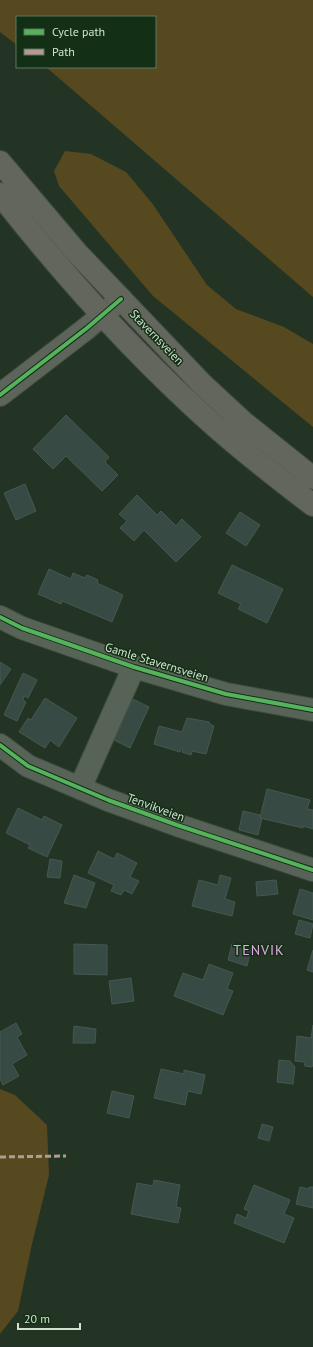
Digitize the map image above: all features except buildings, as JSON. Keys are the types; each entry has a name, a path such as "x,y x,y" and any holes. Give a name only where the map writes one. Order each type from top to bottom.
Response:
{"main road":[{"name":"Stavernsveien","path":"0,162 77,253 202,384 243,422 313,478"},
{"name":"Stavernsveien","path":"0,194 61,269 127,342 212,423 267,470 313,505"}],"street":[{"path":"0,395 121,299"},
{"name":"Gamle Stavernsveien","path":"0,617 22,628 134,667 226,694 313,710"},
{"path":"80,788 134,667"},
{"name":"Tenvikveien","path":"0,745 28,766 108,800 177,825 313,870"}],"shaded area":[{"path":"0,0 313,0 313,297 47,68 156,68 156,16 16,16 16,44 0,32"},
{"path":"65,151 91,154 126,172 152,203 207,285 236,309 284,327 313,344 313,427 153,296 59,186 54,171"},
{"path":"0,1089 15,1095 47,1125 49,1175 32,1244 18,1311 0,1334"}],"marked path":[{"path":"0,1157 66,1156"}],"cycle path":[{"path":"0,395 87,328 121,299"},
{"path":"0,617 22,628 134,667 226,694 313,710"},
{"path":"0,745 28,766 108,800 177,825 313,870"}],"district":[{"name":"TENVIK","path":"259,950"}]}
